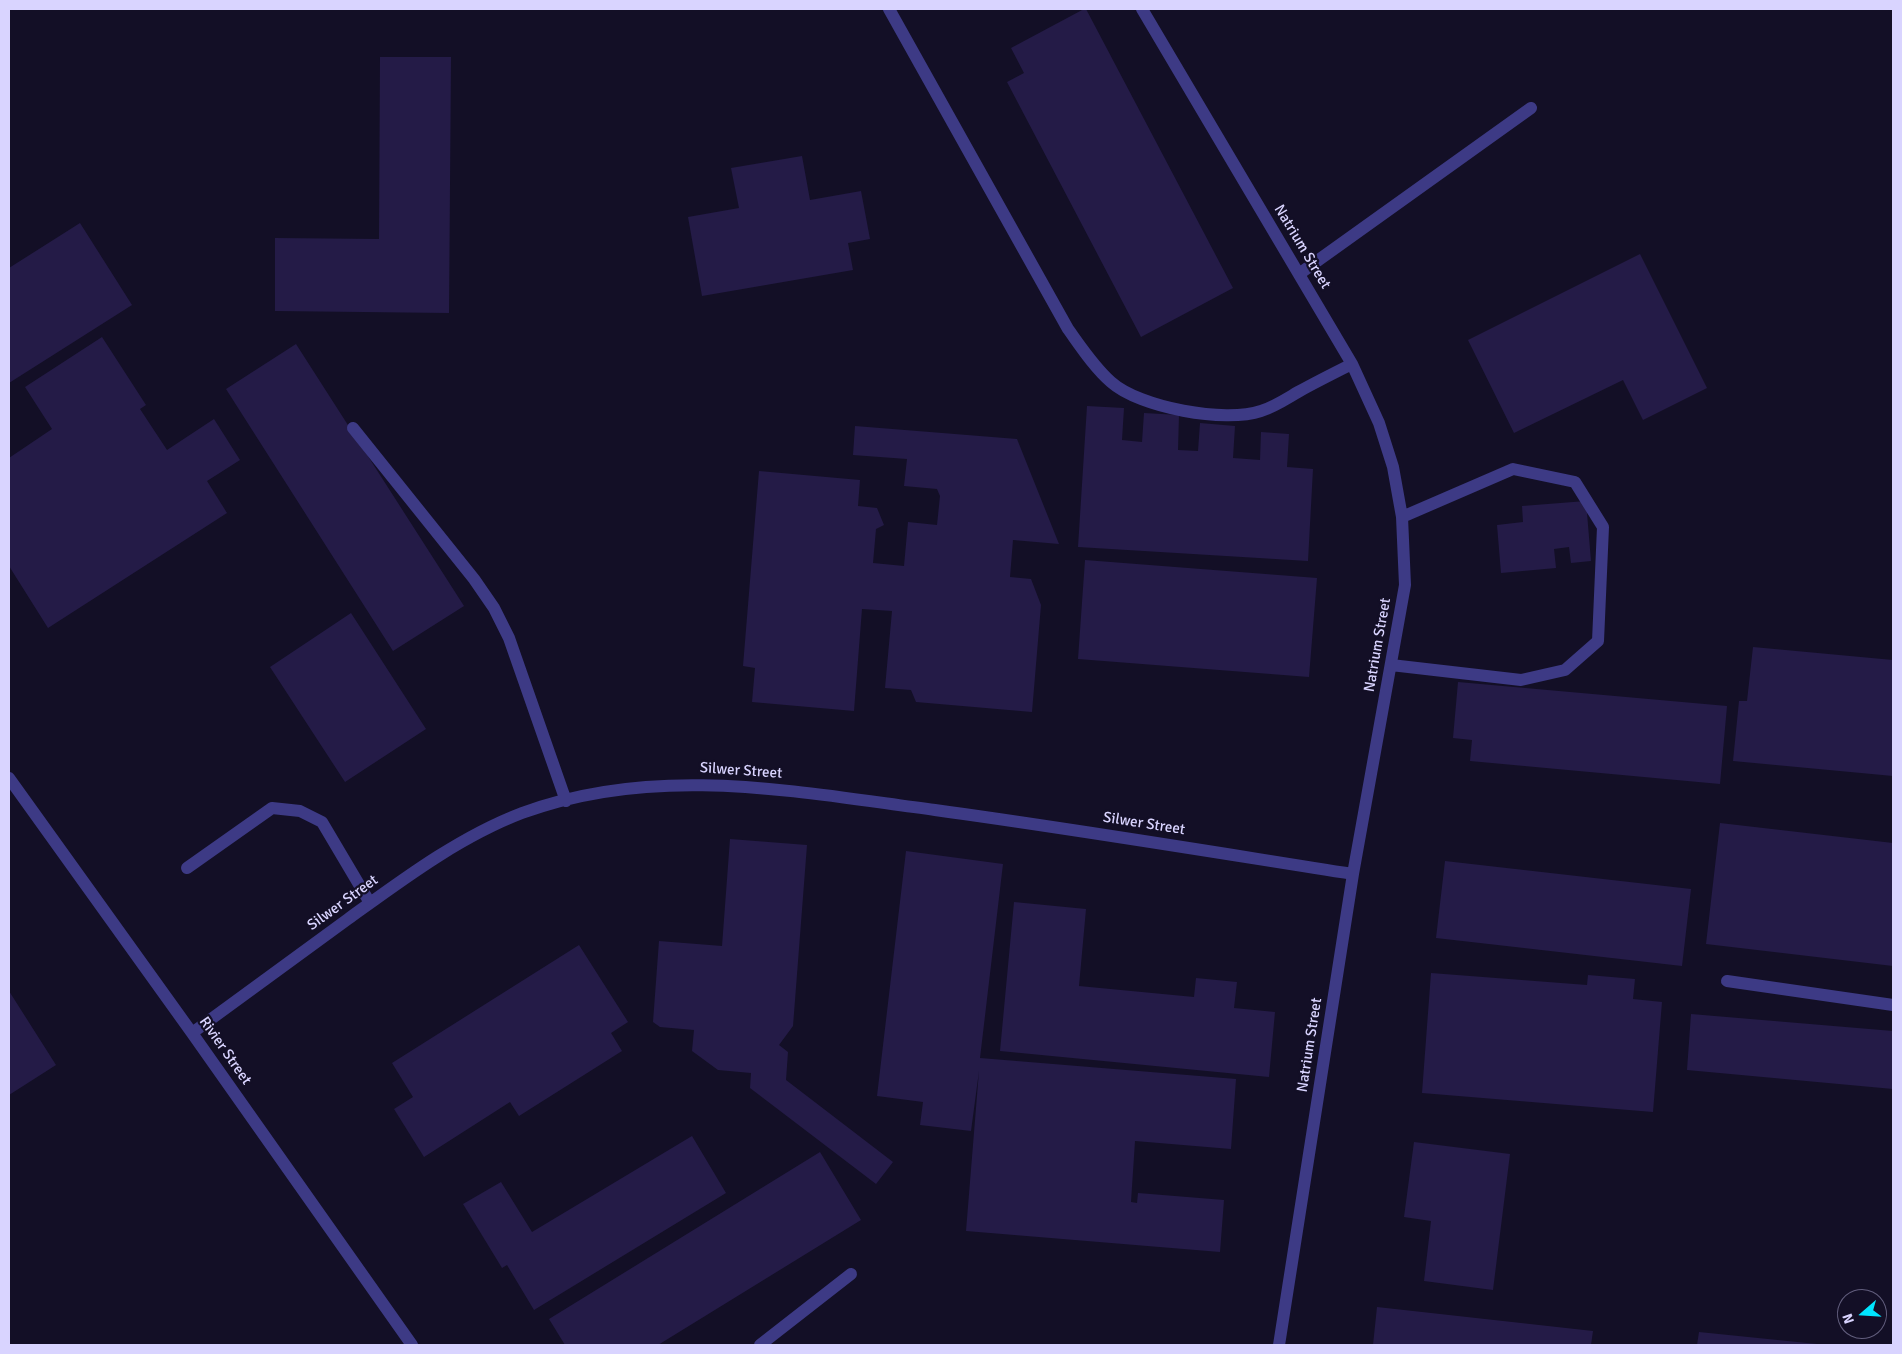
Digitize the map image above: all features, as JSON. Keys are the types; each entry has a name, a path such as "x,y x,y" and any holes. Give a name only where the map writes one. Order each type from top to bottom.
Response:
{"lane":[{"path":"889,9 1068,329 1093,364 1112,384 1142,400 1185,412 1241,416 1281,403 1352,364"},
{"name":"Natrium Street","path":"1142,9 1352,364 1379,423 1393,467 1402,517 1405,585 1353,874 1279,1345"},
{"path":"1299,274 1531,108"},
{"path":"353,428 474,579 494,608 509,638 566,801"},
{"path":"1391,665 1521,680 1565,670 1598,641 1603,527 1575,482 1513,469 1402,517"},
{"name":"Rivier Street","path":"9,778 412,1345"},
{"name":"Silwer Street","path":"192,1033 410,874 475,835 522,813 594,794 691,784 756,787 1033,823 1353,874"},
{"path":"187,868 272,808 300,811 322,822 370,903"},
{"path":"1727,981 1893,1006"},
{"path":"760,1345 851,1274"}],"building":[{"path":"1086,9 1233,288 1141,337 1007,82 1024,73 1011,48"},
{"path":"380,57 451,57 449,313 275,311 275,238 379,239"},
{"path":"802,156 810,200 861,191 870,239 848,243 853,270 702,296 688,217 739,208 731,168"},
{"path":"80,223 132,305 9,383 9,268"},
{"path":"1640,254 1707,388 1643,420 1623,380 1514,433 1468,340"},
{"path":"102,337 146,405 140,409 167,450 214,419 240,460 207,481 227,513 48,628 9,566 9,458 52,429 25,387"},
{"path":"296,344 464,606 393,651 226,389"},
{"path":"1087,406 1124,408 1122,440 1142,442 1144,413 1179,415 1178,450 1198,451 1200,423 1235,426 1233,458 1260,460 1261,432 1289,434 1287,467 1313,469 1308,561 1078,547"},
{"path":"855,426 1017,439 1059,544 1013,540 1010,577 1031,579 1041,605 1032,712 916,702 911,690 885,688 892,611 862,609 854,711 752,702 755,668 743,666 759,471 860,480 858,506 877,508 884,525 876,529 873,563 904,566 908,522 937,525 940,496 937,489 904,486 907,459 853,455"},
{"path":"1586,501 1591,561 1571,563 1569,547 1554,549 1556,568 1501,573 1497,525 1523,522 1522,506"},
{"path":"1085,560 1317,578 1309,677 1078,659"},
{"path":"351,613 426,729 345,782 270,667"},
{"path":"1753,647 1893,660 1893,776 1733,761 1739,701 1747,701"},
{"path":"1458,682 1727,706 1720,784 1470,761 1472,740 1453,738"},
{"path":"1720,823 1893,843 1893,966 1706,944"},
{"path":"730,839 807,845 793,1026 779,1045 788,1052 786,1080 893,1162 876,1184 750,1088 751,1073 718,1070 692,1051 694,1030 660,1027 653,1022 659,941 722,946"},
{"path":"906,851 1003,864 980,1058 1236,1079 1231,1149 1135,1141 1131,1202 1137,1203 1138,1193 1224,1200 1220,1252 966,1231 979,1071 971,1131 920,1125 923,1102 877,1096"},
{"path":"1445,861 1691,889 1682,966 1436,938"},
{"path":"1014,902 1086,909 1079,986 1194,997 1196,978 1237,982 1234,1008 1275,1012 1269,1077 1000,1051"},
{"path":"579,945 628,1022 611,1033 622,1051 519,1116 510,1102 424,1157 394,1109 413,1097 392,1063"},
{"path":"1431,973 1587,985 1588,975 1635,979 1633,999 1662,1002 1653,1112 1422,1093"},
{"path":"9,991 56,1065 9,1095"},
{"path":"1691,1014 1893,1031 1893,1089 1687,1070"},
{"path":"692,1136 726,1193 534,1310 507,1265 502,1268 463,1204 501,1182 532,1232"},
{"path":"1414,1142 1510,1154 1493,1290 1424,1281 1431,1221 1404,1217"},
{"path":"820,1152 861,1220 658,1345 565,1345 549,1319"},
{"path":"1377,1307 1593,1331 1591,1345 1373,1345"},
{"path":"1699,1332 1817,1344 1817,1345 1697,1345"}]}
